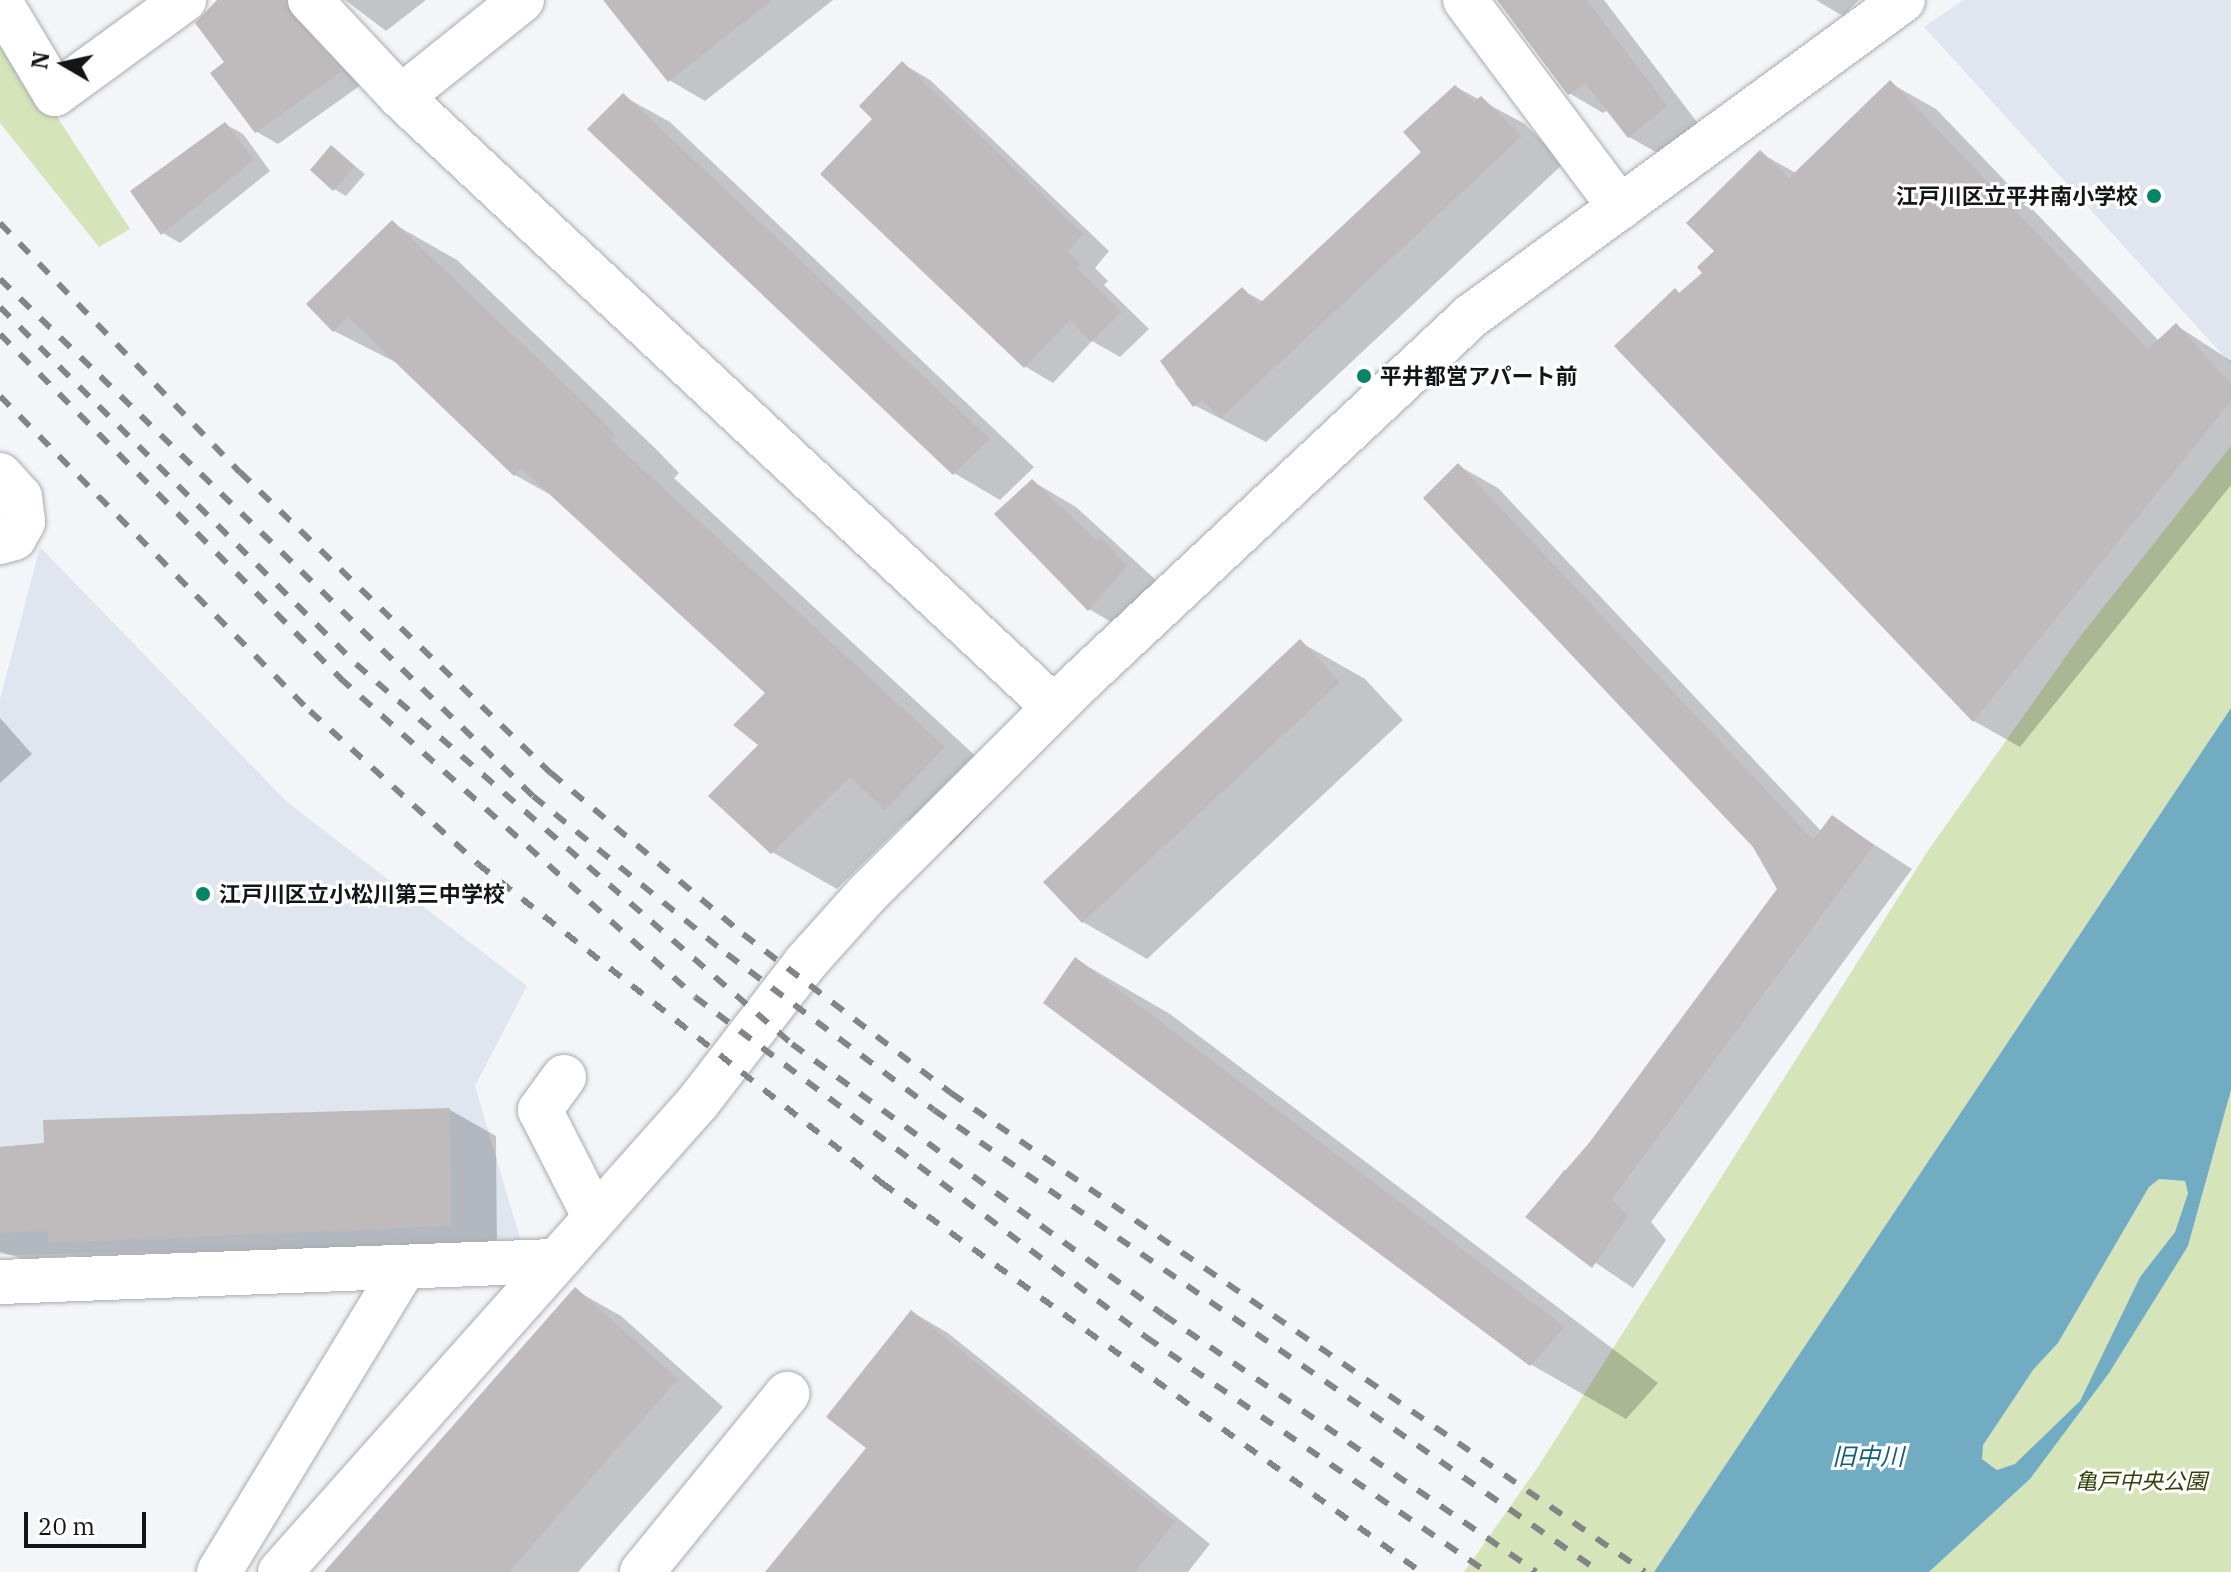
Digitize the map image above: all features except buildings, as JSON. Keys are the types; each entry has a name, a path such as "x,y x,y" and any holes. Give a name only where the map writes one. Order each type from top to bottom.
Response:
{"street":[{"path":"0,2 55,94 184,0"},
{"path":"310,0 401,97 1054,707"},
{"path":"401,97 522,0"},
{"path":"1465,0 1620,207"},
{"path":"280,1572 699,1101 806,962 868,893 1054,707 1425,356 1620,207 1903,0"},
{"path":"0,475 20,497 23,522 14,538 0,542"},
{"path":"564,1077 540,1110 594,1216"},
{"path":"0,1282 555,1261"},
{"path":"219,1572 404,1268"},
{"path":"642,1572 787,1394"}],"shaded area":[{"name":"江戸川区立平井南小学校","path":"1963,0 2231,0 2231,364 1924,27"},
{"name":"江戸川区立小松川第三中学校","path":"40,547 287,802 527,986 475,1086 522,1245 0,1255 0,699"}],"green space":[{"path":"0,29 130,229 99,247 0,123"},
{"path":"2231,446 2231,708 1654,1572 1464,1572 1538,1467 1929,849 2079,638"},
{"name":"亀戸中央公園","path":"2231,1090 2231,1572 1929,1572 2030,1479 2188,1246"},
{"name":"亀戸中央公園","path":"2158,1179 2185,1181 2188,1193 2175,1232 2140,1277 2080,1401 2015,1465 1997,1470 1982,1459 1982,1445 2033,1370 2058,1343 2149,1187"}],"water":[{"name":"旧中川","path":"2231,708 2231,1090 2188,1246 2109,1373 2030,1479 1929,1572 1654,1572","holes":["2159,1179 2185,1181 2188,1193 2175,1232 2140,1277 2080,1401 2015,1464 1997,1470 1982,1459 1983,1445 2033,1370 2058,1343 2149,1187"]}],"railway":[{"path":"0,223 240,472 551,773 743,934 951,1093 1645,1572"},
{"path":"0,279 533,796 727,954 934,1110 1600,1572"},
{"path":"0,307 356,664 792,1044 1164,1315 1536,1572"},
{"path":"0,334 340,678 695,997 1146,1337 1487,1572"},
{"path":"0,396 310,711 478,864 882,1183 1421,1572"}],"place":[{"name":"江戸川区立平井南小学校","path":"2154,196"},
{"name":"平井都営アパート前","path":"1364,376"},
{"name":"江戸川区立小松川第三中学校","path":"203,894"}]}
